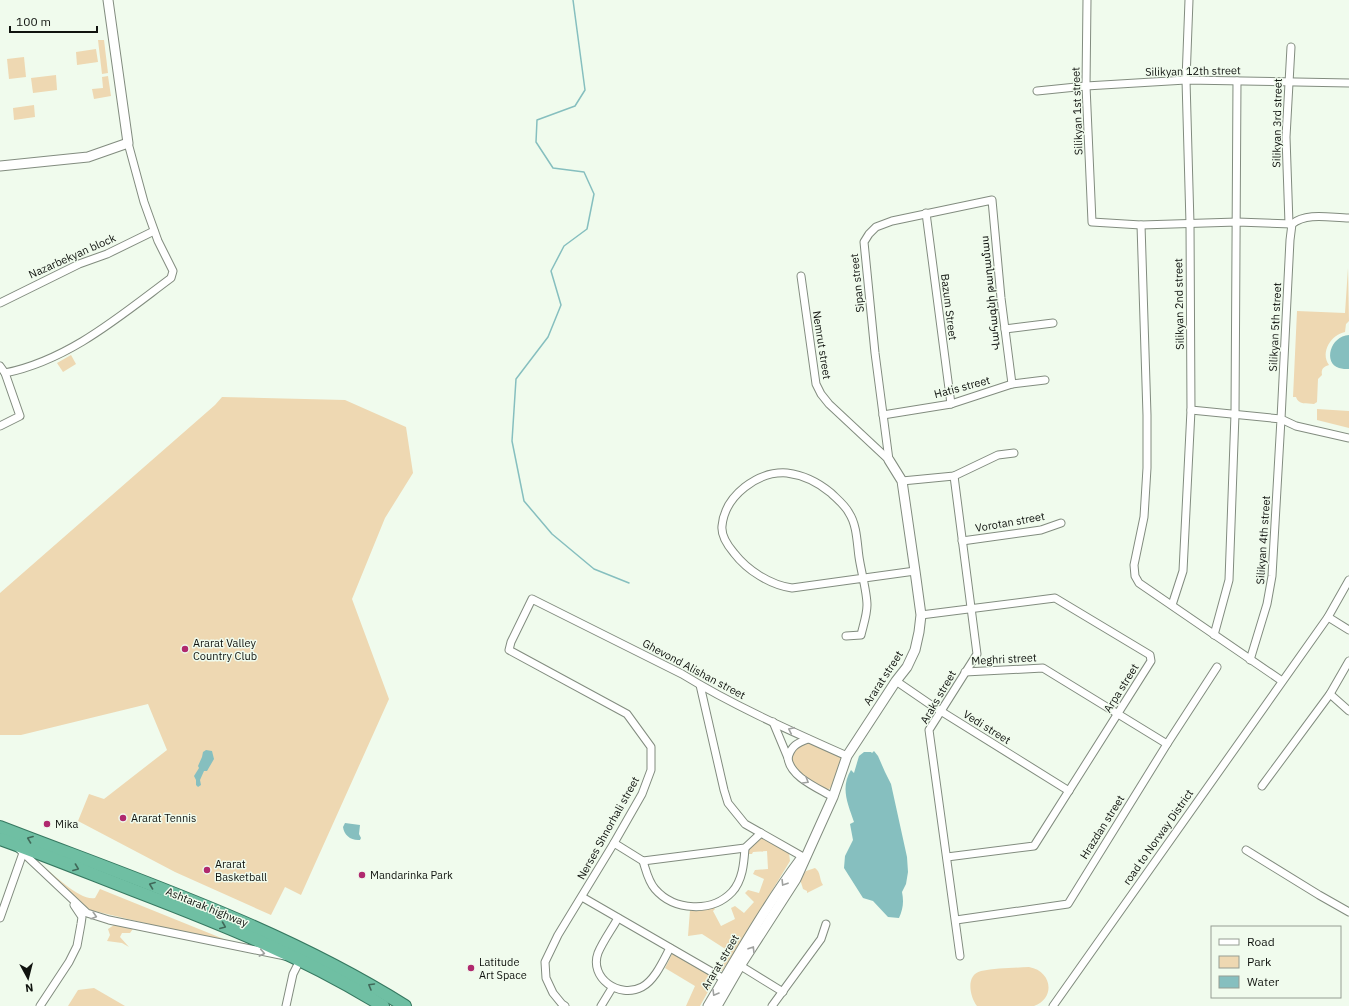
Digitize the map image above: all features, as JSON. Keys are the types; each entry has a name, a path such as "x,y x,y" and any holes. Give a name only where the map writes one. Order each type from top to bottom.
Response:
{"highway":[{"name":"Ashtarak highway","path":"0,827 177,895 260,929 342,970 405,1006"},
{"name":"Ashtarak highway","path":"0,839 173,905 256,940 337,979 383,1006"}],"street":[{"path":"5,373 20,370 72,348 117,319 173,275 154,231 144,202 128,143 108,0"},
{"name":"Silikyan 1st street","path":"1087,0 1086,86 1092,222 1140,225"},
{"name":"Silikyan 2nd street","path":"1172,605 1183,571 1191,410 1190,224 1186,80 1189,0"},
{"name":"Silikyan 3rd street","path":"1290,224 1286,137 1291,47"},
{"name":"Silikyan 12th street","path":"1038,91 1086,86 1186,80 1349,83"},
{"path":"1214,635 1229,580 1235,414 1237,81"},
{"path":"0,166 88,157 128,143"},
{"name":"Sipan street","path":"889,460 875,353 864,242 868,234 876,227 892,221 992,200"},
{"name":"Վահագնի թաղամաս","path":"992,200 1000,298 1012,384"},
{"name":"Bazum Street","path":"926,213 951,404"},
{"path":"1349,218 1312,217 1298,219 1290,224 1237,222 1140,225 1147,407 1147,468 1144,517 1134,565 1135,576 1139,583 1282,682 1328,617 1349,580"},
{"name":"Silikyan 5th street","path":"1281,419 1290,224"},
{"name":"Nazarbekyan block","path":"0,303 79,264 107,254 154,231"},
{"name":"Nemrut street","path":"801,276 816,384 821,394 829,404 889,460"},
{"path":"1005,329 1052,323"},
{"path":"0,366 5,373 20,416 0,426"},
{"name":"Hatis street","path":"884,415 951,404 1012,384 1045,380"},
{"path":"1191,410 1281,419 1296,426 1349,438"},
{"name":"Silikyan 4th street","path":"1250,660 1267,604 1272,576 1281,419"},
{"path":"902,481 954,476 998,455 1014,453"},
{"name":"Ararat street","path":"717,1006 737,964 789,875 805,856 833,797 846,756 907,667 915,650 921,615 915,571 902,481 889,460"},
{"path":"846,636 861,635 867,605 863,578 854,523 850,513 835,497 818,484 794,474 774,474 748,485 732,500 724,517 722,526 726,540 735,555 763,578 781,586 792,588 863,578 915,571"},
{"name":"Araks street","path":"954,476 977,654 940,711 930,730 960,956"},
{"name":"Vorotan street","path":"962,541 1041,530 1061,523"},
{"name":"Arpa street","path":"921,615 1056,598 1150,655 1151,661 1034,846 948,857"},
{"name":"Nerses Shnorhali street","path":"532,599 511,642 509,650 627,714 651,748 651,770 642,794 558,935 545,962 546,978 550,988 562,1004 566,1006"},
{"name":"Ghevond Alishan street","path":"532,599 682,674 700,685 773,722 846,756"},
{"path":"1328,617 1349,630"},
{"path":"1262,786 1330,694 1349,661"},
{"name":"Hrazdan street","path":"956,920 1068,904 1216,667"},
{"name":"Meghri street","path":"965,672 1043,668 1167,744"},
{"name":"Vedi street","path":"896,681 940,711 1069,790"},
{"name":"road to Norway District","path":"1053,1006 1282,682"},
{"path":"700,685 728,803 745,824 805,856"},
{"path":"1330,694 1349,711"},
{"path":"773,722 788,758"},
{"path":"808,739 793,746 788,758 788,764 798,776 833,797"},
{"path":"614,843 643,860 745,848 762,833"},
{"path":"14,844 86,913 109,920 274,955 296,958 286,1006"},
{"path":"643,860 647,875 654,889 669,901 684,907 703,907 718,902 733,892 741,877 745,848"},
{"path":"1246,850 1318,895 1349,912"},
{"path":"0,918 23,853"},
{"path":"40,1006 69,962 77,946 82,917 68,895"},
{"path":"582,897 724,979"},
{"path":"618,918 598,954 597,964 605,982 612,988 622,991 632,991 650,982 670,948"},
{"path":"772,1006 821,938 826,924"},
{"path":"737,964 783,992"},
{"name":"Ararat street","path":"708,1006 724,979 737,964"},
{"path":"602,1006 612,988"}],"green space":[{"path":"98,40 104,40 108,73 102,74"},
{"path":"96,49 98,62 77,65 76,52"},
{"path":"24,57 26,77 9,79 7,59"},
{"path":"56,75 57,90 33,93 31,78"},
{"path":"108,76 111,96 94,99 92,89 103,88 102,77"},
{"path":"34,105 35,117 14,120 13,108"},
{"path":"1348,268 1349,321 1346,324 1345,332 1331,340 1326,350 1329,365 1323,368 1322,375 1318,379 1317,402 1314,404 1301,402 1297,400 1296,397 1293,397 1297,311 1345,313"},
{"path":"71,355 76,364 63,372 57,363"},
{"name":"Ararat Valley Country Club","path":"222,397 345,400 406,427 413,473 385,518 352,599 389,699 301,895 285,887 271,915 175,872 78,821 89,794 104,799 167,750 148,704 21,735 0,735 0,593 215,405"},
{"path":"1317,409 1349,411 1349,428 1317,420"},
{"path":"810,742 840,755 842,760 833,785 828,790 824,789 803,775 797,770 792,762 792,754 794,750 802,744"},
{"path":"762,836 789,853 790,861 722,971 715,970 717,967 721,967 730,952 702,934 688,936 690,910 713,906 715,909 713,911 721,926 735,919 731,908 735,906 744,913 754,902 745,893 748,890 759,893 764,879 753,874 755,870 768,869 767,851 747,854 747,848"},
{"path":"42,865 67,886 89,898 95,898 100,889 241,946 90,910 41,866"},
{"path":"815,868 823,885 807,893 807,891 803,889 800,879 806,871"},
{"path":"117,923 135,926 130,933 122,933 120,937 129,947 122,943 107,941 110,935 108,929"},
{"path":"673,952 715,979 700,1006 686,1006 695,986 665,968"},
{"path":"1029,967 1037,969 1046,979 1048,991 1046,997 1041,1002 1034,1006 977,1006 972,997 970,987 971,981 976,973 993,969"},
{"path":"94,988 125,1006 68,1006 78,990"}],"water":[{"path":"1349,335 1349,369 1343,369 1334,365 1331,361 1331,350 1337,340 1342,336"},
{"path":"206,750 212,751 214,759 207,771 204,771 200,780 201,785 198,787 194,776 199,768 198,766 203,752"},
{"path":"874,751 878,756 891,784 907,857 908,872 906,884 902,892 903,905 899,918 888,917 873,901 863,898 844,868 845,856 853,840 850,824 854,822 846,796 846,783 851,770 854,773 859,756 864,752 872,753"},
{"path":"345,823 360,825 360,840 354,840 346,835 343,827"}],"waterway":[{"path":"573,0 585,90 575,106 537,120 536,142 553,168 584,172 594,194 587,229 564,246 551,271 561,305 548,337 516,379 512,441 524,501 552,534 594,569 629,583"}],"place":[{"name":"Ararat Valley Country Club","path":"185,649"},
{"name":"Ararat Tennis","path":"123,818"},
{"name":"Mika","path":"47,824"},
{"name":"Ararat Basketball","path":"207,870"},
{"name":"Mandarinka Park","path":"362,875"},
{"name":"Latitude Art Space","path":"471,968"}]}
